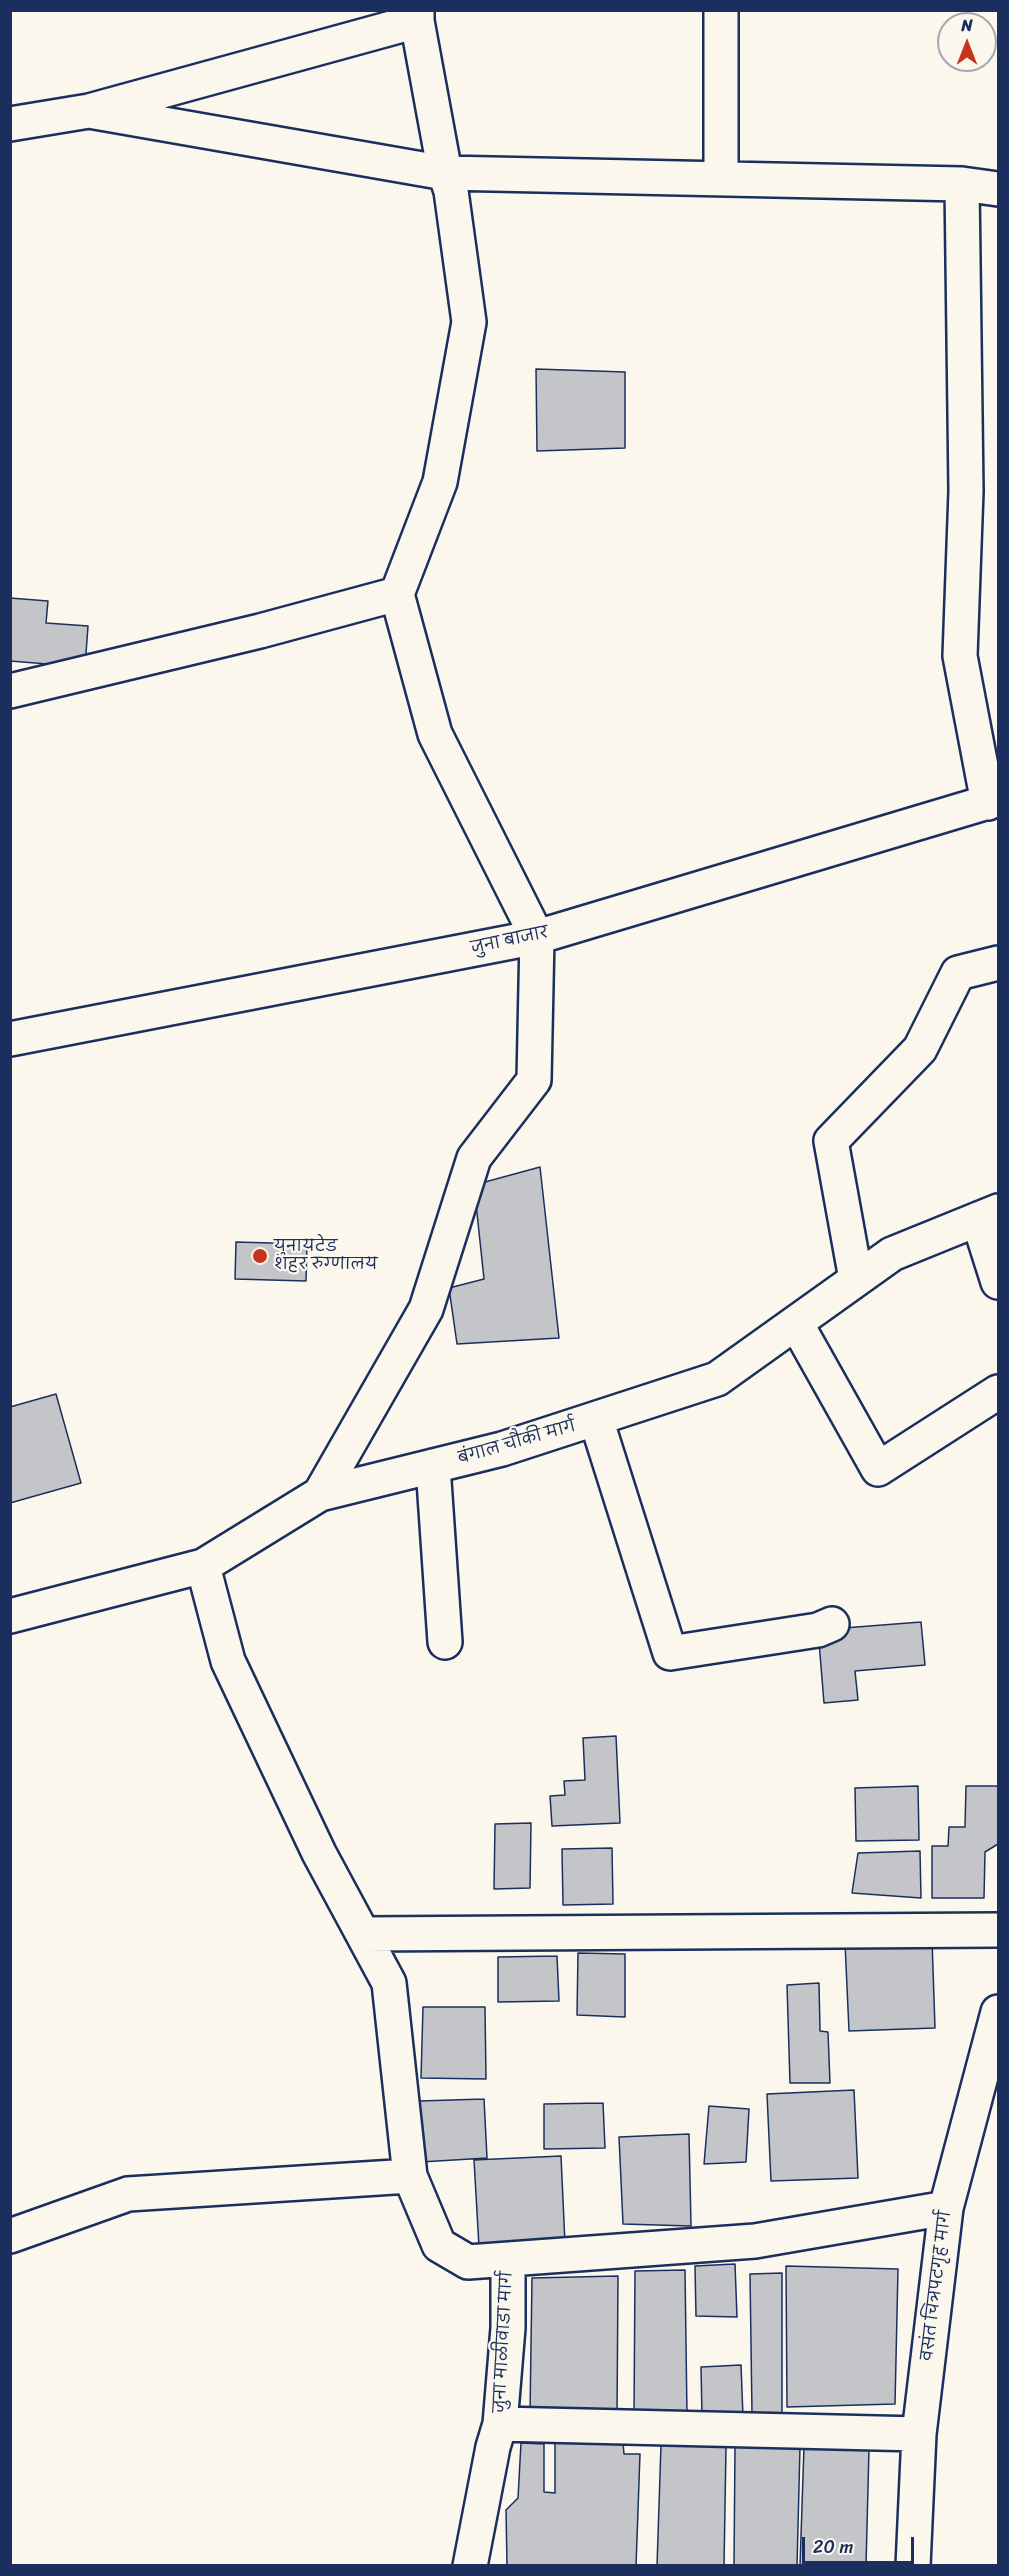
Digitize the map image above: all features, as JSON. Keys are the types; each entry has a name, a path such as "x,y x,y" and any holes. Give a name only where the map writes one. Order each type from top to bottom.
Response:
{"street":[{"path":"721,10 721,178"},
{"path":"10,124 89,111 417,16 445,172 451,191 469,322 441,482 397,594 435,734 537,937 534,1080 474,1158 426,1309 320,1494"},
{"path":"89,111 445,172 962,184 999,189"},
{"path":"962,184 966,491 960,656 993,801"},
{"path":"10,691 260,631 397,594"},
{"name":"जुना बाजार","path":"10,1040 537,937 993,801"},
{"path":"856,1279 831,1141 920,1049 958,973 999,963"},
{"path":"988,1215 999,1282"},
{"name":"बंगाल चौकी मार्ग","path":"10,1616 203,1566 320,1494 502,1449 717,1379 892,1254 988,1215"},
{"path":"796,1323 878,1469 999,1392"},
{"path":"596,1419 670,1653 818,1630 832,1624"},
{"path":"433,1466 445,1642"},
{"path":"203,1566 228,1661 319,1852 389,1983 410,2176 439,2245 468,2262 755,2241 945,2208"},
{"path":"363,1934 999,1930"},
{"name":"वसंत चित्रपटगृह मार्ग","path":"913,2565 919,2434 945,2208 999,2012"},
{"path":"10,2236 128,2194 410,2176"},
{"name":"जुना माळीवाडा मार्ग","path":"470,2565 493,2447 501,2424 508,2328 508,2259"},
{"path":"501,2424 919,2434"}],"building":[{"path":"536,369 625,372 625,448 537,451"},
{"path":"10,598 48,601 46,623 88,626 85,667 10,661"},
{"path":"540,1167 559,1338 457,1344 449,1288 484,1279 474,1185"},
{"path":"236,1242 307,1244 306,1281 235,1279"},
{"path":"56,1394 81,1483 10,1503 10,1407"},
{"path":"921,1622 925,1665 855,1671 858,1700 824,1703 818,1630"},
{"path":"616,1736 620,1823 552,1826 550,1796 565,1795 564,1781 585,1780 583,1738"},
{"path":"918,1786 919,1840 856,1841 855,1788"},
{"path":"966,1786 998,1786 998,1844 985,1852 984,1898 932,1898 932,1846 948,1846 949,1827 965,1827"},
{"path":"531,1823 530,1888 494,1889 495,1824"},
{"path":"612,1848 613,1904 563,1905 562,1849"},
{"path":"920,1851 921,1898 852,1893 858,1853"},
{"path":"932,1939 935,2028 849,2031 845,1943"},
{"path":"578,1953 625,1954 625,2017 577,2015"},
{"path":"557,1956 559,2001 498,2002 498,1957"},
{"path":"819,1983 820,2031 828,2032 830,2083 790,2083 787,1985"},
{"path":"423,2007 485,2007 486,2079 421,2078"},
{"path":"854,2090 858,2178 771,2181 767,2094"},
{"path":"484,2099 487,2158 421,2162 419,2101"},
{"path":"603,2103 605,2148 544,2149 544,2104"},
{"path":"709,2106 749,2109 746,2162 704,2164"},
{"path":"689,2134 691,2226 623,2224 619,2137"},
{"path":"561,2156 565,2244 479,2247 474,2160"},
{"path":"735,2264 737,2317 696,2316 695,2266"},
{"path":"786,2266 898,2269 895,2404 787,2407"},
{"path":"685,2270 687,2415 634,2414 635,2271"},
{"path":"782,2273 782,2414 752,2414 750,2274"},
{"path":"618,2276 617,2417 530,2414 532,2278"},
{"path":"741,2365 743,2417 702,2417 701,2367"},
{"path":"555,2432 622,2432 624,2454 640,2454 636,2566 507,2566 506,2510 518,2498 521,2443 544,2444 544,2492 555,2493"},
{"path":"661,2445 726,2447 724,2566 657,2566"},
{"path":"735,2446 800,2447 797,2566 734,2566"},
{"path":"804,2447 869,2449 866,2566 800,2566"}],"place":[{"name":"युनायटेड शहर रुग्णालय","path":"260,1256"}]}
